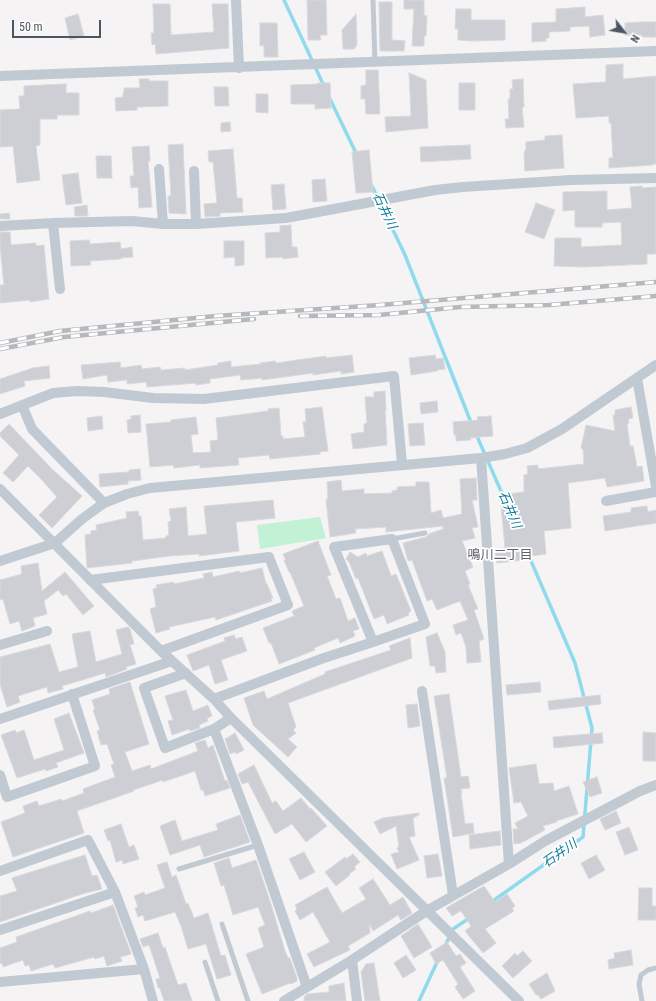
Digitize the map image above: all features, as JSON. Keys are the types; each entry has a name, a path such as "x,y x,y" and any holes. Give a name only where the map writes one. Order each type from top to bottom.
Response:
{"street":[{"path":"236,0 238,68"},
{"path":"0,76 656,51"},
{"path":"159,169 163,224"},
{"path":"194,171 196,224"},
{"path":"0,226 132,221 163,224 196,224 286,218 435,190 571,180 656,178"},
{"path":"53,223 60,289"},
{"path":"0,561 55,543 82,519 104,503 127,494 150,488 481,458 528,448 562,429 656,365"},
{"path":"0,414 53,393 77,391 104,392 154,398 204,399 394,376 402,464"},
{"path":"637,378 651,428 656,487"},
{"path":"22,405 32,429 104,503"},
{"path":"481,458 509,864"},
{"path":"0,489 161,651 214,699 231,718 519,1001"},
{"path":"606,501 656,492"},
{"path":"214,699 321,659 373,642 425,624 392,539 334,547 373,642"},
{"path":"90,580 269,557 288,605 161,651"},
{"path":"0,645 46,631"},
{"path":"0,719 172,661"},
{"path":"186,673 144,688 165,748 214,729 231,718"},
{"path":"422,691 453,895"},
{"path":"0,775 7,797 95,766 72,694"},
{"path":"214,729 258,845 307,987"},
{"path":"284,1001 298,997 307,987 352,960 428,910 509,864 545,841 640,791 656,785"},
{"path":"0,871 88,840 115,892 144,969 153,1001"},
{"path":"0,930 115,892"},
{"path":"352,960 357,1001"},
{"path":"0,982 144,969"}],"lane":[{"path":"373,0 375,62"},
{"path":"392,539 425,533"},
{"path":"179,869 258,845"},
{"path":"222,924 248,1001"},
{"path":"205,962 218,1001"},
{"path":"642,1001 638,984 641,975 648,970 656,968"}],"green space":[{"path":"320,517 326,538 260,549 257,525"}],"building":[{"path":"307,0 326,0 327,35 320,35 321,40 308,40"},
{"path":"404,0 424,0 424,15 427,16 424,46 412,46 414,9 404,9"},
{"path":"379,2 392,2 392,40 405,41 404,51 380,51"},
{"path":"153,4 170,4 171,35 214,32 212,4 228,4 229,48 156,54 155,44 152,45 151,33 154,33"},
{"path":"585,7 585,17 603,15 605,35 590,37 589,26 570,27 570,31 549,32 549,38 546,38 546,41 532,42 532,23 556,22 556,9"},
{"path":"456,9 471,9 471,20 505,20 505,40 458,40 458,29 455,29"},
{"path":"78,14 84,36 70,40 65,18"},
{"path":"356,14 357,45 354,49 343,49 342,30"},
{"path":"656,22 656,37 625,35 625,23"},
{"path":"260,23 277,23 278,57 264,57 264,45 260,46"},
{"path":"623,64 623,79 656,76 656,164 653,165 609,168 609,158 613,158 611,123 609,123 609,116 576,118 573,84 606,82 606,65"},
{"path":"366,70 378,70 380,114 366,114 365,99 361,99 361,86 366,85"},
{"path":"409,73 426,80 428,128 386,132 385,117 411,116"},
{"path":"139,79 149,79 149,81 168,81 168,106 137,107 137,110 116,111 115,98 123,97 124,88 140,88"},
{"path":"523,79 524,107 522,107 524,127 506,128 505,119 509,119 508,99 510,99 510,89 513,89 512,80"},
{"path":"330,83 331,108 315,109 315,104 291,104 291,85"},
{"path":"459,83 475,83 475,110 459,110"},
{"path":"66,84 66,93 79,93 79,115 57,115 57,119 40,119 40,145 36,146 40,180 17,183 13,146 0,147 0,110 20,109 19,96 24,96 24,86"},
{"path":"214,87 228,87 229,106 215,106"},
{"path":"256,94 268,94 268,113 256,112"},
{"path":"230,122 231,131 221,132 221,123"},
{"path":"562,135 564,168 525,171 524,153 526,149 526,142 545,140 545,136"},
{"path":"183,144 186,214 169,213 168,196 171,196 168,145"},
{"path":"470,145 471,159 421,162 420,147"},
{"path":"149,146 150,161 148,161 152,207 139,208 138,187 131,188 130,176 134,176 132,147"},
{"path":"233,149 237,198 242,198 243,212 220,213 220,216 205,217 204,204 217,203 213,162 209,162 208,151"},
{"path":"369,150 373,192 356,193 352,152"},
{"path":"96,156 111,156 112,178 97,178"},
{"path":"78,173 82,203 66,205 62,175"},
{"path":"325,179 327,201 313,202 312,180"},
{"path":"284,184 286,209 273,210 271,185"},
{"path":"642,186 642,188 656,187 656,254 647,254 647,264 583,267 554,266 555,238 581,238 581,247 622,245 621,222 602,223 602,227 575,227 575,210 563,211 563,192 607,191 607,210 632,208 630,187"},
{"path":"536,203 555,210 544,239 525,232"},
{"path":"87,205 88,216 75,216 74,207"},
{"path":"9,213 10,219 0,219 0,214"},
{"path":"291,225 292,247 297,247 298,257 283,259 283,257 266,258 265,233 280,232 280,226"},
{"path":"0,232 10,232 11,245 36,243 36,246 44,245 49,299 30,302 30,300 0,303 0,285 4,285"},
{"path":"89,240 90,244 120,242 121,249 132,247 133,257 90,261 91,265 71,266 70,241"},
{"path":"224,241 244,241 244,265 235,266 235,257 224,258"},
{"path":"352,355 354,372 341,374 341,371 313,375 313,373 262,380 262,378 241,380 240,375 210,379 210,383 196,385 196,383 147,387 146,382 127,384 127,380 108,382 107,375 83,379 81,365 120,362 121,368 141,365 142,369 160,367 161,370 185,368 185,370 218,365 218,363 231,361 231,367 275,361 276,363 326,356 326,358"},
{"path":"435,355 436,359 443,358 445,369 411,375 409,358"},
{"path":"49,366 50,378 24,381 25,386 0,394 0,379 33,368"},
{"path":"385,391 387,445 353,449 351,434 364,432 364,424 367,423 365,397 374,397 374,392"},
{"path":"437,401 438,412 421,414 420,403"},
{"path":"322,407 328,451 320,452 320,454 270,459 269,455 238,458 239,465 200,468 200,465 174,468 173,465 150,467 146,424 171,422 171,420 196,417 198,434 191,435 193,453 211,452 210,441 218,440 216,418 268,411 268,409 279,408 281,436 283,436 283,439 305,437 303,422 306,422 305,409"},
{"path":"631,407 633,418 628,419 629,423 627,424 630,446 633,446 637,467 642,466 644,481 607,487 605,478 568,483 571,528 544,531 546,554 524,557 524,560 497,563 495,549 505,548 500,495 524,492 524,475 528,474 527,466 538,465 538,469 584,464 583,449 581,448 586,425 615,431 613,415 615,415 615,410"},
{"path":"140,415 141,432 128,433 127,420 131,419 131,416"},
{"path":"102,416 103,429 88,431 87,418"},
{"path":"491,416 493,436 456,441 453,422 478,420 477,417"},
{"path":"423,423 425,445 410,446 408,424"},
{"path":"9,424 52,469 82,496 52,528 39,515 57,497 41,479 28,466 13,482 3,473 19,455 0,436 0,433"},
{"path":"140,469 141,480 128,481 128,484 100,487 99,474 129,472 129,470"},
{"path":"476,478 477,500 472,500 478,527 472,528 475,538 462,541 473,567 465,571 470,584 468,585 478,609 474,610 484,639 479,641 481,662 467,663 466,647 461,633 456,635 453,625 468,620 460,601 437,610 432,599 427,601 412,560 408,561 403,543 426,537 429,534 443,529 443,526 386,532 386,527 355,529 356,533 330,537 326,499 328,499 327,482 341,480 342,491 364,489 364,494 392,493 392,491 397,490 397,487 416,486 416,482 429,482 431,513 441,510 443,518 462,514 460,479"},
{"path":"273,500 275,518 236,522 239,551 199,556 199,554 170,556 132,561 132,563 87,568 85,535 91,534 91,531 97,530 96,525 127,518 126,512 138,511 139,516 141,516 143,540 166,538 166,536 169,535 168,522 171,521 169,509 186,507 188,536 207,534 204,506"},
{"path":"647,506 648,512 656,510 656,523 605,531 603,516 631,512 631,508"},
{"path":"318,541 331,575 327,576 336,599 340,598 348,621 355,618 359,629 353,631 355,636 340,643 338,638 314,648 315,650 279,664 271,643 269,643 263,628 294,616 292,611 304,606 284,560 286,560 283,554"},
{"path":"382,551 391,576 396,574 411,611 408,613 409,615 387,624 384,615 374,619 358,578 356,579 349,562 346,559 350,552 358,557 366,553 367,556"},
{"path":"38,563 42,591 65,572 94,606 83,615 66,594 63,596 58,590 44,601 47,614 33,618 35,626 22,631 19,621 10,624 3,599 0,600 0,580 22,574 21,566"},
{"path":"262,568 266,584 273,598 271,598 272,601 216,620 215,617 169,627 170,629 156,633 150,609 156,607 153,589 157,588 156,585 174,582 174,584 204,578 203,574 212,572 213,577 239,571 240,573"},
{"path":"128,627 130,629 134,644 130,645 136,664 126,667 127,669 106,677 105,673 62,686 63,689 48,693 47,687 18,696 20,702 7,707 0,684 0,657 50,644 59,672 78,667 72,634 90,631 96,662 122,654 116,630"},
{"path":"437,633 445,652 446,672 436,673 435,666 430,666 426,637"},
{"path":"234,635 236,639 242,637 247,651 221,660 228,680 215,684 209,665 193,671 187,655 225,641 224,638"},
{"path":"410,638 412,658 288,703 296,727 293,730 296,733 288,739 297,747 288,757 253,725 244,698 264,691 267,699 325,674 325,672 391,650 389,646"},
{"path":"130,682 149,744 125,752 132,771 150,765 151,769 198,751 195,743 205,740 208,748 213,745 225,781 227,780 230,788 205,796 203,790 201,790 195,771 163,782 163,780 77,811 84,833 13,857 1,822 25,813 23,806 37,801 39,806 61,799 62,801 84,793 83,789 115,777 111,765 114,764 107,744 101,745 97,731 100,730 93,710 95,709 92,700 110,694 109,689"},
{"path":"540,682 541,692 507,695 506,685"},
{"path":"186,690 193,711 208,705 212,716 207,718 208,721 199,725 200,728 190,731 189,729 172,735 168,721 173,720 165,696"},
{"path":"449,694 461,777 468,776 470,788 461,789 465,824 473,823 474,833 453,837 444,778 447,778 434,696"},
{"path":"600,695 601,704 549,710 548,701"},
{"path":"417,704 420,726 408,728 406,705"},
{"path":"69,713 84,753 56,763 58,767 46,771 45,769 17,778 1,735 15,730 16,733 24,730 34,760 64,750 54,719"},
{"path":"643,732 656,733 656,761 643,761"},
{"path":"235,733 244,750 236,754 235,752 230,754 225,739"},
{"path":"602,733 603,743 554,748 553,737"},
{"path":"536,764 539,784 553,783 554,791 569,786 578,814 543,826 545,830 521,843 514,844 513,829 518,829 515,823 528,816 521,802 514,803 509,768"},
{"path":"254,765 272,803 276,801 283,811 301,798 327,826 306,842 292,824 275,834 248,782 242,784 238,774"},
{"path":"597,777 602,793 590,797 583,782"},
{"path":"616,811 621,823 605,830 600,819"},
{"path":"419,813 419,815 413,818 415,836 409,837 419,860 397,869 391,854 399,852 397,848 399,847 396,826 380,834 374,822 383,818"},
{"path":"240,815 250,842 204,857 200,845 170,855 160,826 175,820 182,841 218,830 216,824"},
{"path":"121,824 129,847 134,845 139,859 123,864 122,860 116,862 110,840 108,841 104,830"},
{"path":"629,827 638,850 625,855 616,832"},
{"path":"500,831 501,845 470,849 469,835"},
{"path":"304,852 315,872 300,880 289,859"},
{"path":"353,854 360,862 354,867 356,869 349,874 350,875 336,886 325,872 345,857 346,859"},
{"path":"438,854 442,876 427,878 424,856"},
{"path":"85,855 92,876 97,875 102,889 82,894 0,922 0,896 17,891 12,878"},
{"path":"596,855 605,870 589,879 581,863"},
{"path":"229,858 232,868 256,860 285,951 288,958 290,958 297,981 262,994 246,954 264,947 258,928 265,925 258,907 233,915 224,885 221,886 214,863"},
{"path":"167,862 172,877 176,875 186,904 188,903 194,918 208,913 221,956 225,955 231,975 217,979 206,944 188,949 175,912 145,921 143,915 138,917 135,908 138,907 134,896 144,892 145,895 165,888 157,865"},
{"path":"373,879 390,905 403,897 412,913 401,920 398,915 373,931 369,924 370,933 348,946 350,950 314,967 307,954 330,942 313,912 300,920 295,911 297,909 295,905 327,887 342,913 366,899 359,888"},
{"path":"484,886 495,902 507,894 515,906 512,908 514,911 485,929 496,943 483,953 465,931 471,926 461,911 452,916 446,908"},
{"path":"639,888 652,888 652,906 656,906 656,920 638,920"},
{"path":"113,905 131,954 120,957 122,961 107,966 104,956 95,959 94,957 55,968 53,964 31,971 29,965 25,966 23,960 3,967 2,963 0,964 0,948 17,942 16,937 90,911 91,913"},
{"path":"418,924 432,947 414,958 401,936"},
{"path":"158,933 163,948 165,947 178,985 186,983 192,1001 164,1001 160,988 158,988 156,979 160,978 149,945 143,947 140,939"},
{"path":"447,942 456,956 460,954 466,963 460,967 475,991 463,999 455,987 458,984 443,960 436,964 430,953"},
{"path":"631,950 633,965 609,969 608,960 615,958 614,953"},
{"path":"523,951 532,961 513,978 502,966 515,953 517,956"},
{"path":"406,955 416,970 403,978 394,963"},
{"path":"374,963 380,1001 365,1001 361,972 366,964"},
{"path":"547,973 555,991 541,999 538,995 536,995 529,984"},
{"path":"344,983 346,1001 304,1001 304,997 307,994 329,992 329,986"}],"waterway":[{"name":"石井川","path":"284,0 324,86"},
{"name":"石井川","path":"329,97 357,155"},
{"name":"石井川","path":"371,184 405,255 472,425"},
{"name":"石井川","path":"476,434 504,498"},
{"name":"石井川","path":"490,903 583,837 592,728 575,663 528,554"},
{"name":"石井川","path":"445,946 453,929 471,917"},
{"name":"石井川","path":"419,1001 438,960"}],"railway":[{"path":"0,343 60,331 216,316 380,305 656,282"},
{"path":"300,316 379,315 460,307 549,305 656,296"},
{"path":"0,349 64,337 254,319"}],"district":[{"name":"鳴川二丁目","path":"500,556"}]}
